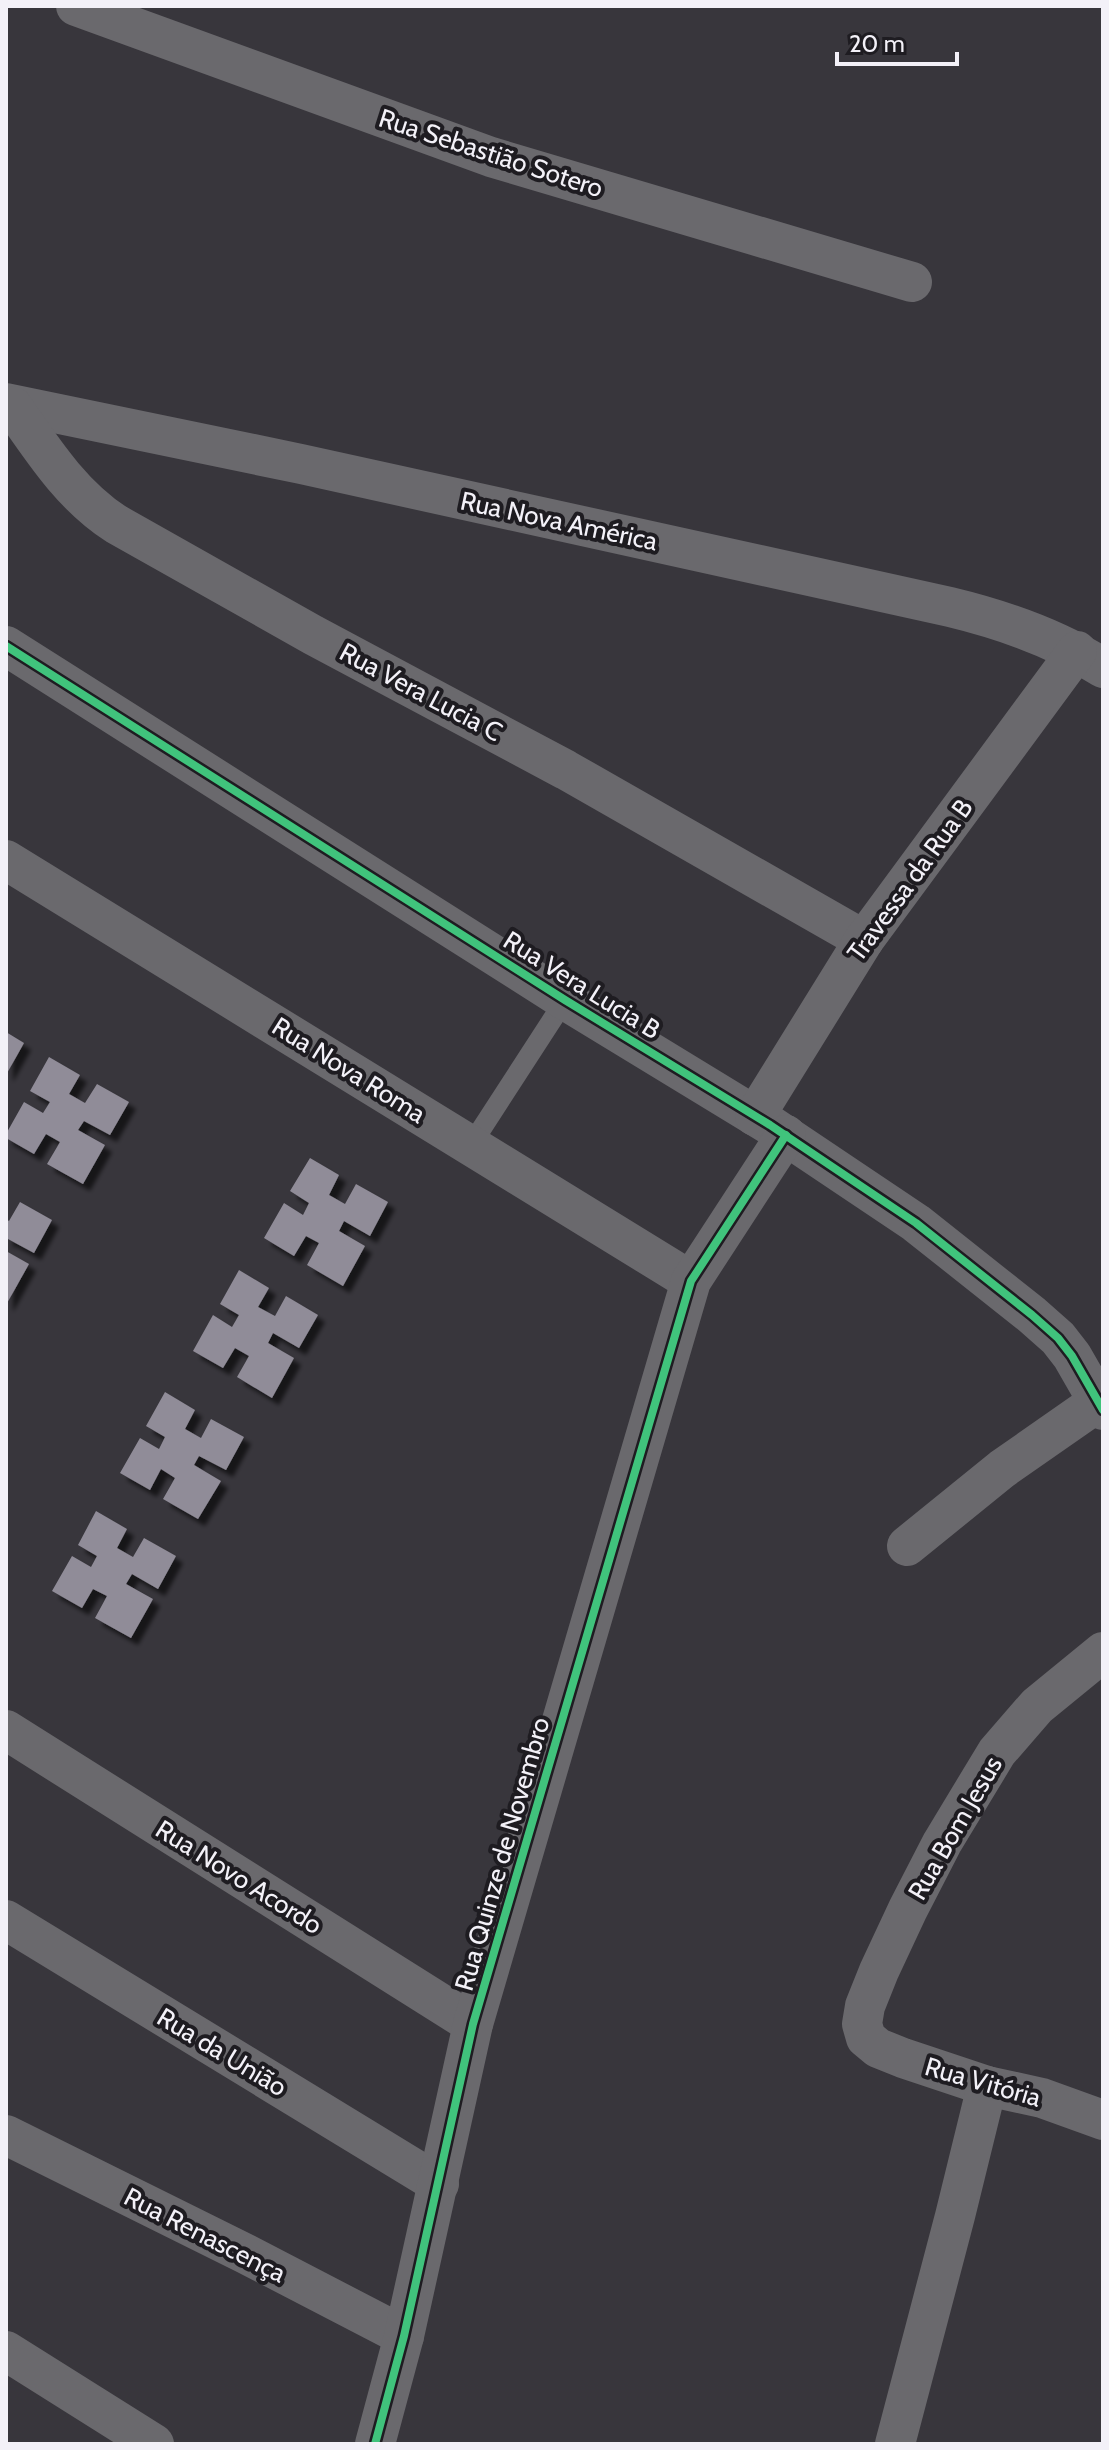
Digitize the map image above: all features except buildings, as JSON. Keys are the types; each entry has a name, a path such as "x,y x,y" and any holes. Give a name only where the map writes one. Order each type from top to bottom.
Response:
{"street":[{"name":"Rua Sebastião Sotero","path":"76,6 491,157 912,282"},
{"name":"Rua Nova América","path":"9,404 301,464 950,607 996,618 1090,660"},
{"name":"Rua Vera Lucia C","path":"9,404 85,502 116,524 313,635 566,770 864,940"},
{"name":"Rua Vera Lucia B","path":"6,646 565,1000 771,1126 916,1223 1058,1338 1072,1356 1100,1406"},
{"name":"Travessa da Rua B","path":"691,1281 864,940 1090,660"},
{"name":"Rua Nova Roma","path":"6,860 691,1281"},
{"name":"Rua Quinze de Novembro","path":"375,2444 404,2336 473,2024 691,1281"},
{"path":"907,1546 1002,1469 1100,1406"},
{"name":"Rua Bom Jesus","path":"866,2038 862,2024 865,2006 879,1971 942,1843 997,1752 1037,1706 1103,1652"},
{"name":"Rua Novo Acordo","path":"6,1730 473,2024"},
{"name":"Rua da União","path":"6,1920 439,2184"},
{"name":"Rua Vitória","path":"866,2038 878,2048 903,2058 987,2086 1042,2098 1103,2120"},
{"path":"895,2444 987,2086"},
{"name":"Rua Renascença","path":"6,2135 404,2336"},
{"path":"6,2351 154,2444"}],"lane":[{"path":"471,1145 565,1000"}],"cycle path":[{"path":"6,646 565,1000 770,1125 916,1223 1058,1338 1103,1410"},
{"path":"375,2444 404,2336 473,2024 691,1281 786,1135"}]}
